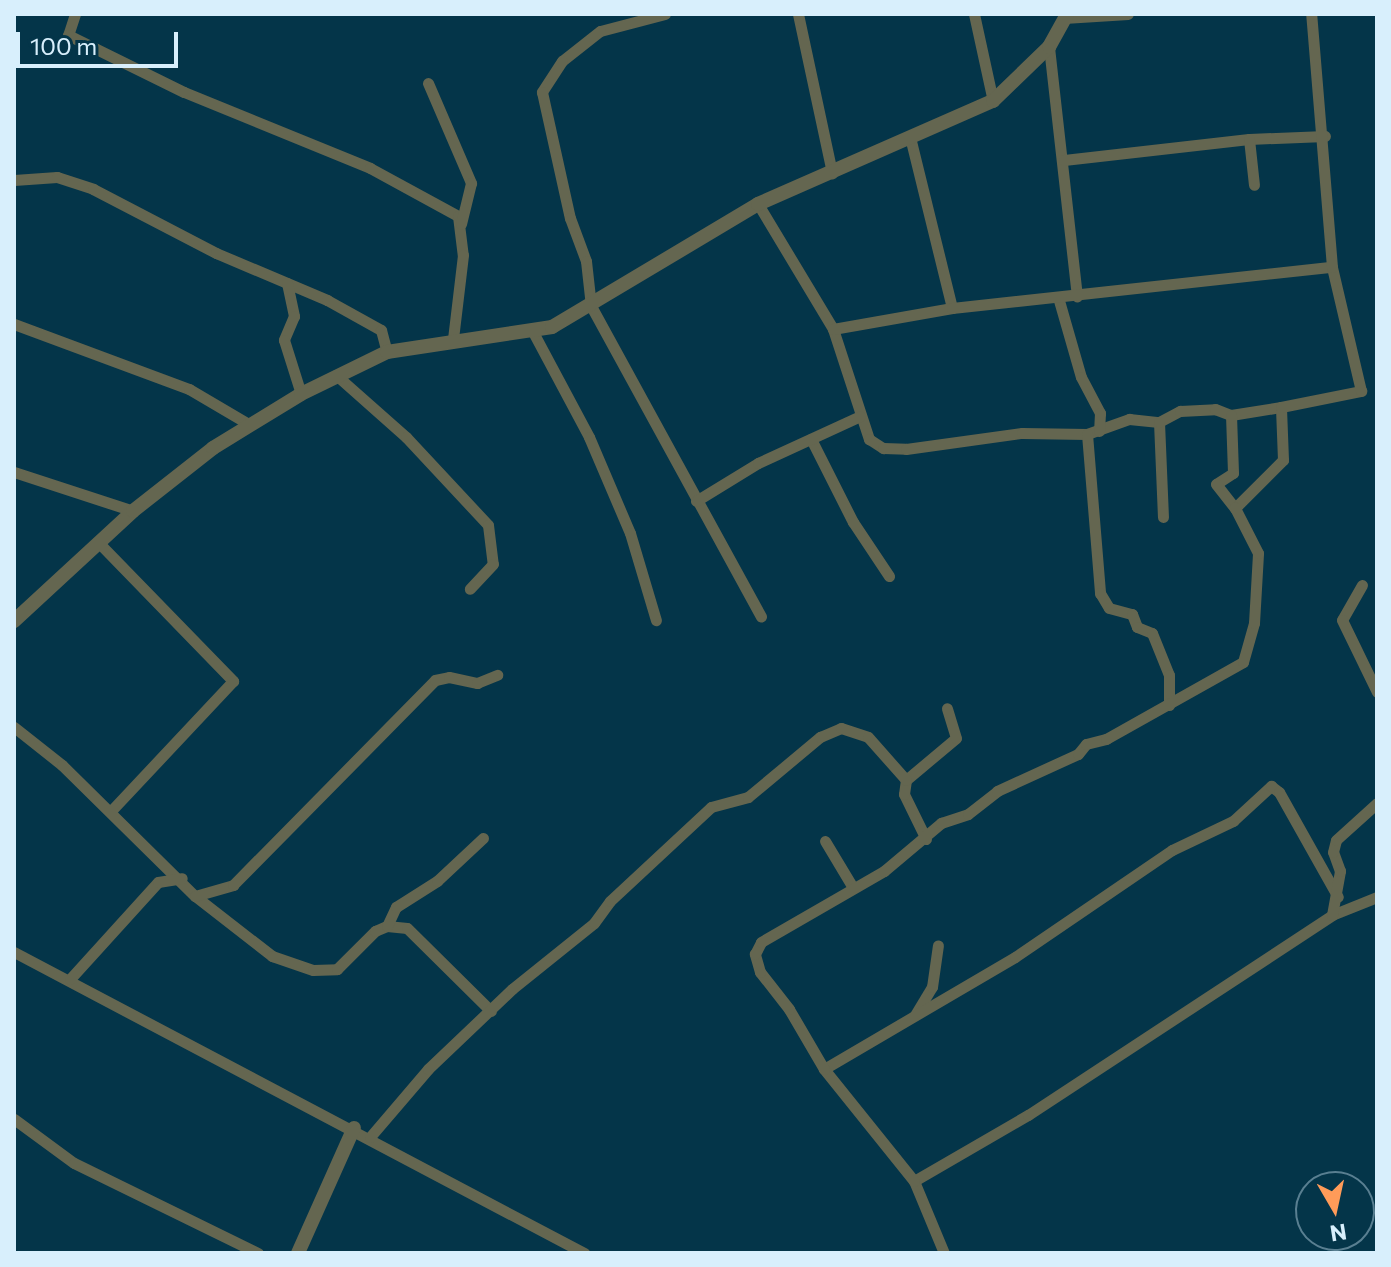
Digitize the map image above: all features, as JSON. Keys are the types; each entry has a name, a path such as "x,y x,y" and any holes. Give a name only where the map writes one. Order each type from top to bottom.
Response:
{"street":[{"path":"75,14 68,35 212,105 370,168 445,208 461,224"},
{"path":"665,14 600,31 562,61 542,92 570,218 586,261 591,306 761,616"},
{"path":"974,14 993,101"},
{"path":"14,621 133,511 250,425 301,394 387,352 453,339 533,332 591,306 758,204 911,141 993,101 1049,47 1065,16 1128,14"},
{"path":"758,204 833,329 869,439 883,448 1057,430 1093,433 1129,419 1159,422 1180,411 1215,409 1231,415 1361,391 1332,267 1325,136 1311,14"},
{"path":"803,15 832,173"},
{"path":"1049,47 1077,296"},
{"path":"428,83 471,183 461,224 453,339"},
{"path":"1064,160 1249,139 1325,136"},
{"path":"1249,139 1254,185"},
{"path":"911,141 952,308"},
{"path":"14,180 70,180 381,330 387,352"},
{"path":"833,329 952,308 1332,267"},
{"path":"287,283 294,316 284,340 301,394"},
{"path":"1058,297 1081,377 1100,413 1093,433 1100,593 1109,608 1132,614 1137,627 1152,633 1169,675 1169,705"},
{"path":"14,324 189,389 250,425"},
{"path":"533,332 589,437 630,533 656,620"},
{"path":"336,375 406,437 488,525 493,564 470,589"},
{"path":"1235,508 1283,460 1281,407"},
{"path":"944,1253 914,1181 824,1069 789,1009 760,972 755,954 761,942 809,917 852,886 884,871 926,839 941,823 968,814 997,791 1169,705 1243,662 1254,623 1258,553 1235,508 1216,484 1233,473 1231,415"},
{"path":"696,501 860,416"},
{"path":"1159,422 1163,517"},
{"path":"811,439 853,522 889,576"},
{"path":"14,472 133,511"},
{"path":"98,542 233,681 111,811"},
{"path":"1362,585 1342,620 1377,692"},
{"path":"211,909 226,890 435,680 449,677 477,683 497,675"},
{"path":"926,839 904,794 906,780 956,738 947,708"},
{"path":"14,727 160,856 195,896 272,956 313,970 337,969 362,941 387,926 396,907 437,881 483,838"},
{"path":"370,1137 428,1069 594,923 610,901 711,807 748,797 830,731 851,728 868,737 906,780"},
{"path":"824,1069 1015,957 1172,850 1233,821 1271,786 1279,792 1338,897"},
{"path":"1332,915 1338,897 1336,840 1377,803"},
{"path":"825,841 852,886"},
{"path":"70,979 158,882 160,856"},
{"path":"158,882 182,878"},
{"path":"195,896 226,890"},
{"path":"914,1181 1028,1115 1332,915 1377,897"},
{"path":"387,926 417,935 491,1011"},
{"path":"914,1017 932,987 938,945"},
{"path":"14,952 354,1128 584,1253"},
{"path":"14,1119 74,1163 258,1253"},
{"path":"298,1253 354,1128"}]}
